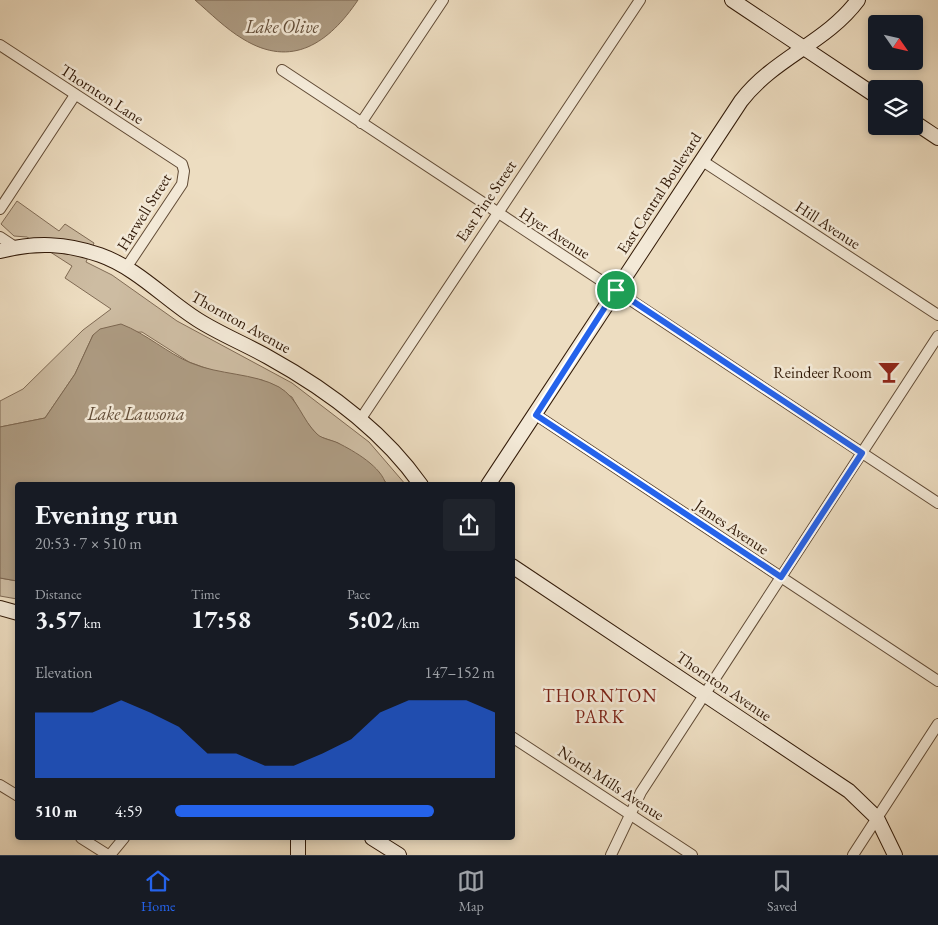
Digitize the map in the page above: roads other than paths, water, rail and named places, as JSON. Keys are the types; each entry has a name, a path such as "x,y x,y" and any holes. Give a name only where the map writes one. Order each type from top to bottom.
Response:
{"street":[{"path":"361,123 443,0"},
{"name":"East Pine Street","path":"360,420 496,213 640,0"},
{"path":"732,0 868,91"},
{"name":"East Central Boulevard","path":"490,482 536,415 701,160 754,86 767,72 840,21 858,0"},
{"name":"Thornton Lane","path":"0,45 176,159 184,171"},
{"name":"Hyer Avenue","path":"282,70 938,503"},
{"path":"1,208 75,95"},
{"path":"923,128 938,138"},
{"name":"Hill Avenue","path":"701,160 938,315"},
{"name":"Harwell Street","path":"126,268 182,184 184,171"},
{"path":"0,237 15,247"},
{"name":"Thornton Avenue","path":"0,251 35,244 76,247 103,256 126,268 178,308 295,373 360,420 396,452 420,482"},
{"path":"611,855 641,792 938,336"},
{"name":"James Avenue","path":"536,415 938,680"},
{"name":"Thornton Avenue","path":"515,568 849,791 877,818 895,855"},
{"path":"0,608 15,612"},
{"path":"853,855 938,724"},
{"name":"North Mills Avenue","path":"515,739 692,855"},
{"path":"0,785 15,794"},
{"path":"84,840 109,855 122,840"},
{"path":"298,840 298,855"},
{"path":"375,840 399,855"}],"water":[{"name":"Lake Olive","path":"195,0 358,0 335,28 322,39 308,47 278,52 261,48 243,39 224,26"},
{"name":"Lake Lawsona","path":"121,324 191,363 213,370 259,379 279,387 291,397 317,434 344,446 367,460 379,472 385,482 15,482 15,581 0,578 0,427 45,418 75,374 93,335 100,329"}],"place":[{"name":"Reindeer Room","path":"889,372"}],"district":[{"name":"THORNTON PARK","path":"600,705"}]}
